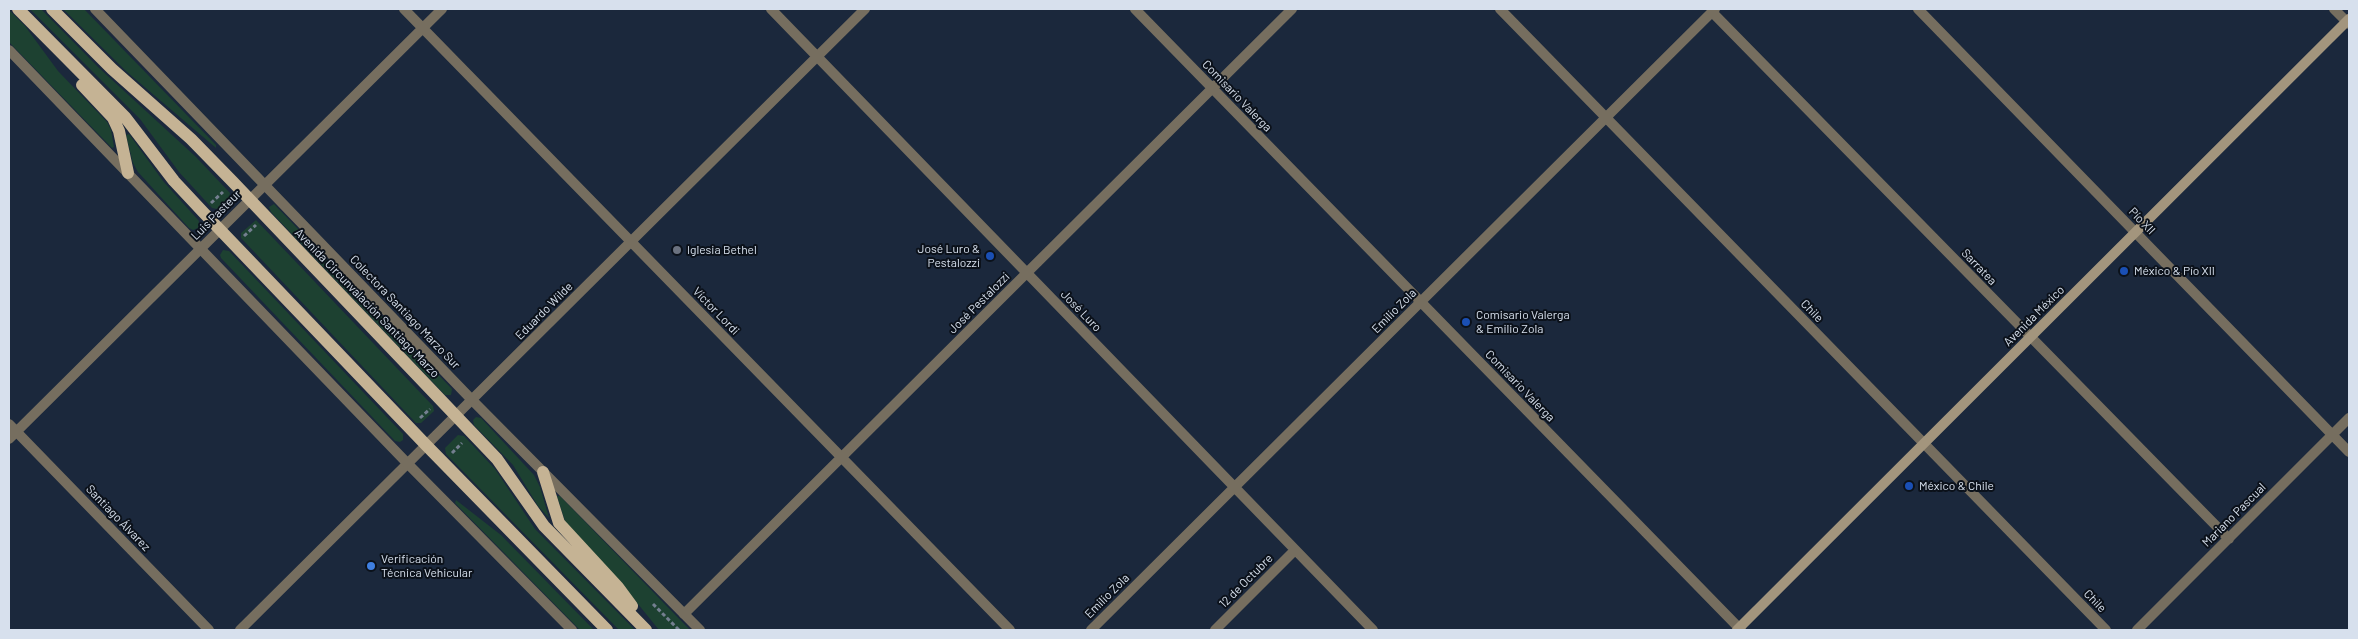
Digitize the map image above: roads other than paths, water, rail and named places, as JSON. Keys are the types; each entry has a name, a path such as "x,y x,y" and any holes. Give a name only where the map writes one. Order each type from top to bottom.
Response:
{"main road":[{"path":"18,9 125,117 174,181 426,445 607,630"},
{"name":"Avenida Circunvalación Santiago Marzo","path":"52,9 112,69 195,143 250,200 502,465 528,506 544,526 648,630"},
{"path":"31,21 64,67 113,118 119,131 128,173"},
{"name":"Avenida México","path":"1739,630 2348,22"},
{"path":"544,472 559,523 620,590 648,630"}],"street":[{"name":"Colectora Santiago Marzo Sur","path":"95,9 472,400 700,630"},
{"name":"Víctor Lordi","path":"404,9 1010,630"},
{"name":"Luis Pasteur","path":"11,431 201,248 442,9"},
{"name":"José Luro","path":"771,9 1373,630"},
{"name":"Eduardo Wilde","path":"240,630 865,9"},
{"name":"Comisario Valerga","path":"1135,9 1739,630"},
{"name":"José Pestalozzi","path":"684,614 1292,9"},
{"name":"Chile","path":"1500,9 2106,630"},
{"name":"Pío XII","path":"1918,9 2349,452"},
{"path":"2334,9 2348,22"},
{"name":"Emilio Zola","path":"1091,630 1713,10"},
{"name":"Sarratea","path":"1713,10 2229,539"},
{"path":"9,50 407,463 572,630"},
{"name":"Mariano Pascual","path":"2137,630 2349,418"},
{"name":"Santiago Álvarez","path":"11,431 209,630"},
{"name":"12 de Octubre","path":"1214,630 1295,550"}],"place":[{"name":"Iglesia Bethel","path":"677,250"},
{"name":"José Luro & Pestalozzi","path":"990,256"},
{"name":"México & Pío XII","path":"2124,271"},
{"name":"Comisario Valerga & Emilio Zola","path":"1466,322"},
{"name":"México & Chile","path":"1909,486"},
{"name":"Verificación Técnica Vehicular","path":"371,566"}]}
